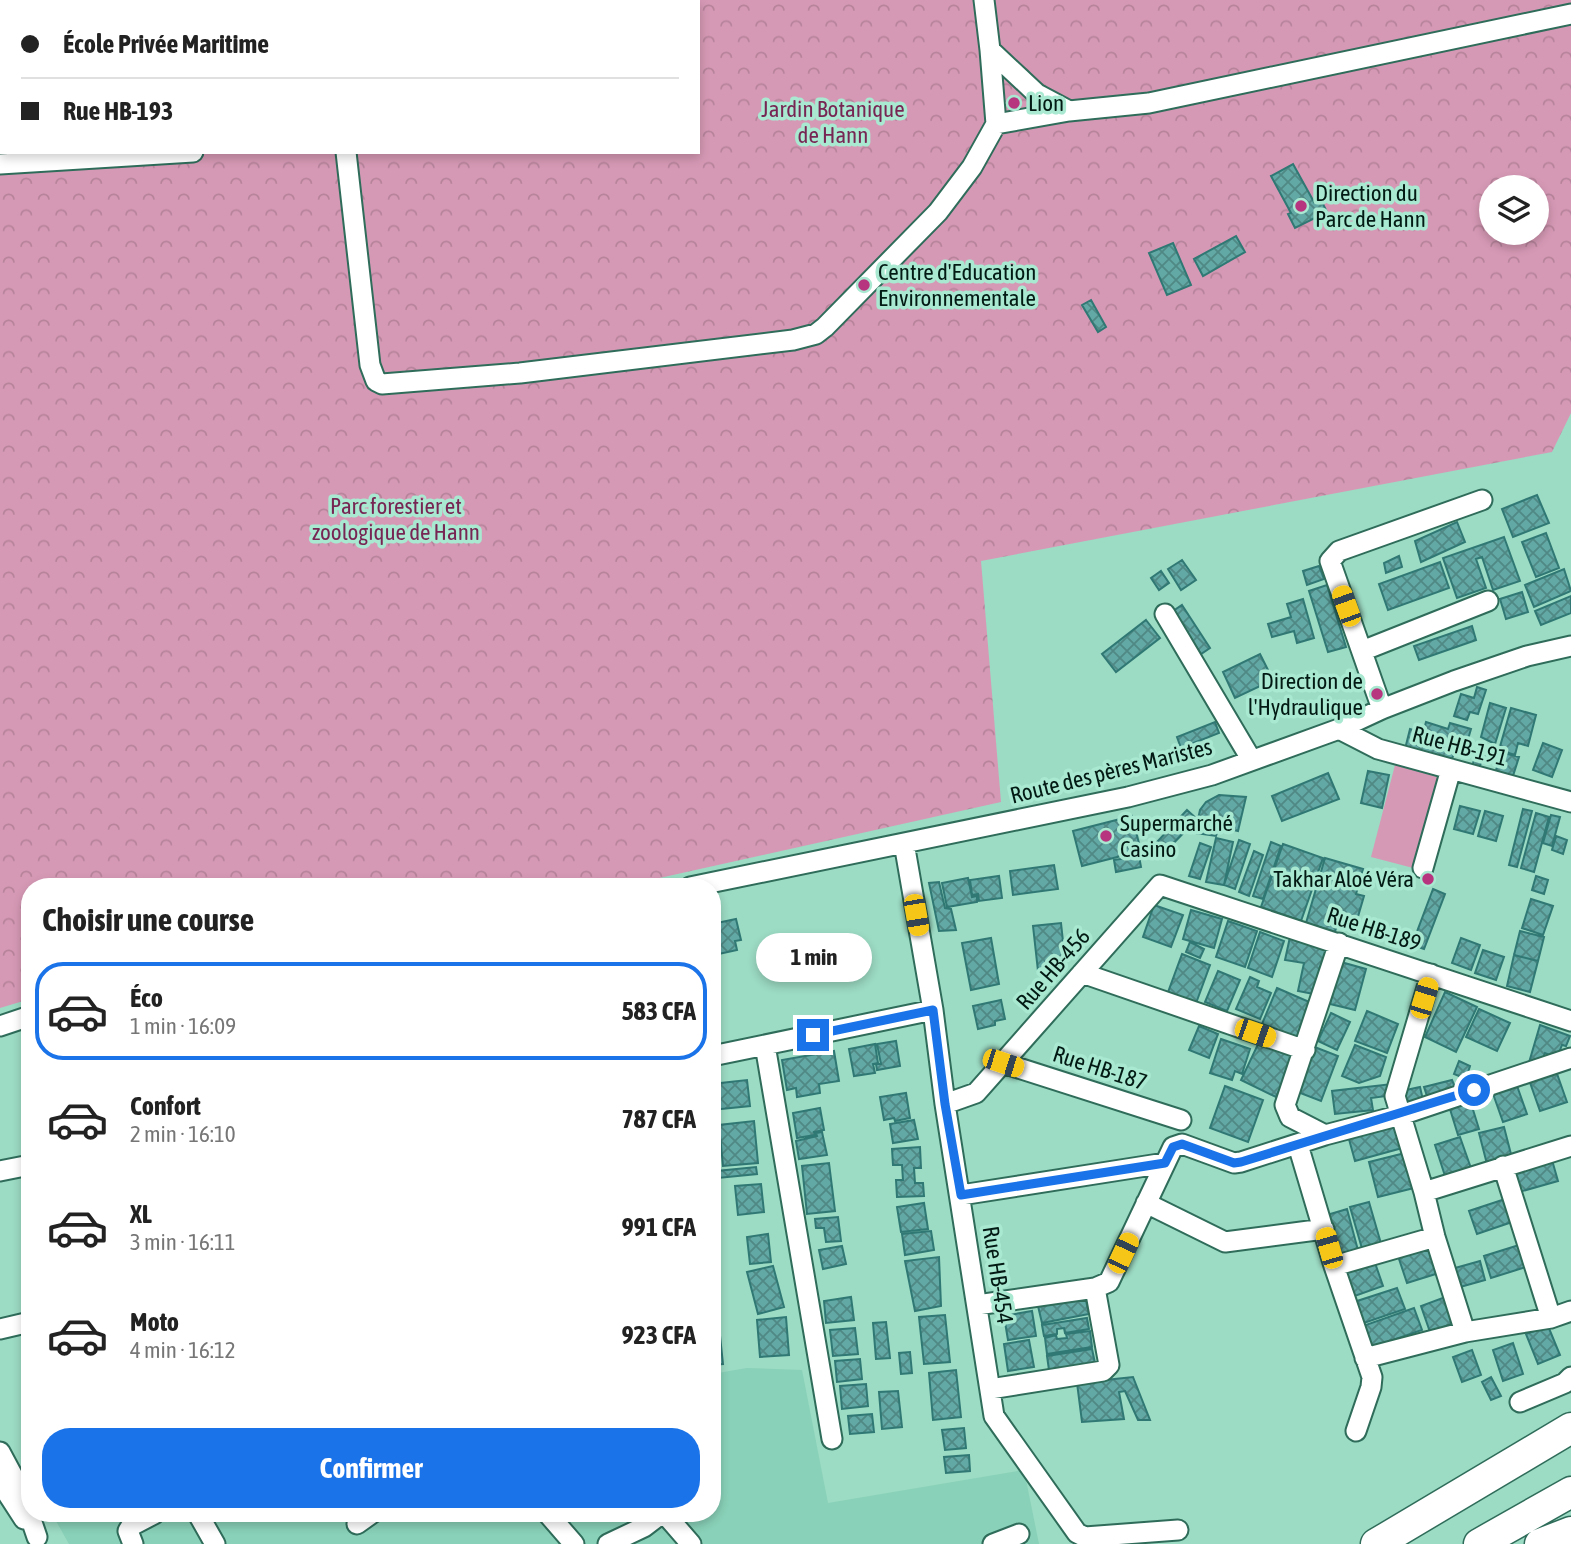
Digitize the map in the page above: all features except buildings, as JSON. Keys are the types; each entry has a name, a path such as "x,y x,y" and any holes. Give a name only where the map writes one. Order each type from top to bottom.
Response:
{"highway":[{"path":"1376,1544 1571,1428"},
{"path":"1408,1544 1571,1453"},
{"path":"1479,1544 1571,1492"},
{"path":"1540,1544 1571,1532"}],"street":[{"path":"346,154 370,365 376,381 382,384 520,373 793,340 816,334 825,327 939,212 972,167 996,124 984,0"},
{"path":"996,124 1069,111 1149,103 1571,14"},
{"path":"990,50 1037,94 1069,111"},
{"path":"0,164 161,154"},
{"path":"1382,709 1330,561 1333,555 1482,500"},
{"path":"1362,651 1488,601"},
{"path":"1165,614 1251,759"},
{"name":"Route des pères Maristes","path":"721,881 1128,797 1212,775 1339,729 1382,709 1491,668 1571,646"},
{"name":"Rue HB-191","path":"1339,729 1378,749 1571,802"},
{"path":"1423,868 1451,769"},
{"name":"Rue HB-454","path":"904,843 933,1010 994,1416 1077,1533 1091,1538 1131,1539"},
{"name":"Rue HB-189","path":"1160,884 1571,1021"},
{"name":"Rue HB-456","path":"945,1104 976,1093 1160,884"},
{"path":"1325,1135 1290,1117 1285,1105 1339,943"},
{"path":"1082,973 1304,1050"},
{"path":"1431,974 1395,1096 1465,1332"},
{"path":"721,1054 933,1010"},
{"path":"0,1026 21,1019"},
{"path":"765,1045 832,1439"},
{"path":"977,1305 1095,1288 1109,1282 1173,1147 1182,1144 1234,1163 1401,1115 1571,1058"},
{"name":"Rue HB-187","path":"1003,1063 1181,1120"},
{"path":"1298,1145 1334,1266 1372,1377 1356,1431"},
{"path":"1424,1192 1571,1146"},
{"path":"961,1195 1165,1163"},
{"path":"1503,1166 1551,1318"},
{"path":"0,1171 21,1167"},
{"path":"1146,1203 1225,1242 1324,1229"},
{"path":"1334,1266 1435,1237"},
{"path":"990,1388 1103,1371 1107,1368 1109,1366 1095,1288"},
{"path":"1365,1357 1465,1332 1551,1318 1571,1311"},
{"path":"0,1329 21,1324"},
{"path":"1520,1402 1565,1383 1571,1377"},
{"path":"0,1452 12,1489 21,1506"},
{"path":"29,1522 39,1541"},
{"path":"133,1544 128,1531 139,1522"},
{"path":"203,1522 215,1544"},
{"path":"555,1522 573,1544"},
{"path":"608,1544 651,1522"},
{"path":"670,1522 691,1544"},
{"path":"1131,1539 1178,1530"},
{"path":"993,1544 1019,1534"}],"shaded area":[{"path":"747,1368 802,1370 828,1503 1024,1470 1039,1544 69,1544 57,1522 721,1522 721,1372"}],"green space":[{"name":"Parc forestier et zoologique de Hann","path":"700,0 1571,0 1571,413 1552,452 981,561 1001,802 659,878 21,878 21,1002 0,1008 0,154 700,154"},
{"path":"1395,765 1441,778 1417,869 1371,857"}],"place":[{"name":"Lion","path":"1014,103"},
{"name":"Direction du Parc de Hann","path":"1301,206"},
{"name":"Centre d'Education Environnementale","path":"864,285"},
{"name":"Direction de l'Hydraulique","path":"1377,694"},
{"name":"Supermarché Casino","path":"1106,836"},
{"name":"Takhar Aloé Véra","path":"1428,879"}],"route":[{"path":"813,1035 933,1010 945,1104 961,1195 1165,1163 1177,1144 1234,1163 1241,1162 1325,1135 1401,1115 1474,1090"}],"park label":[{"name":"Jardin Botanique de Hann","path":"833,122"}]}
